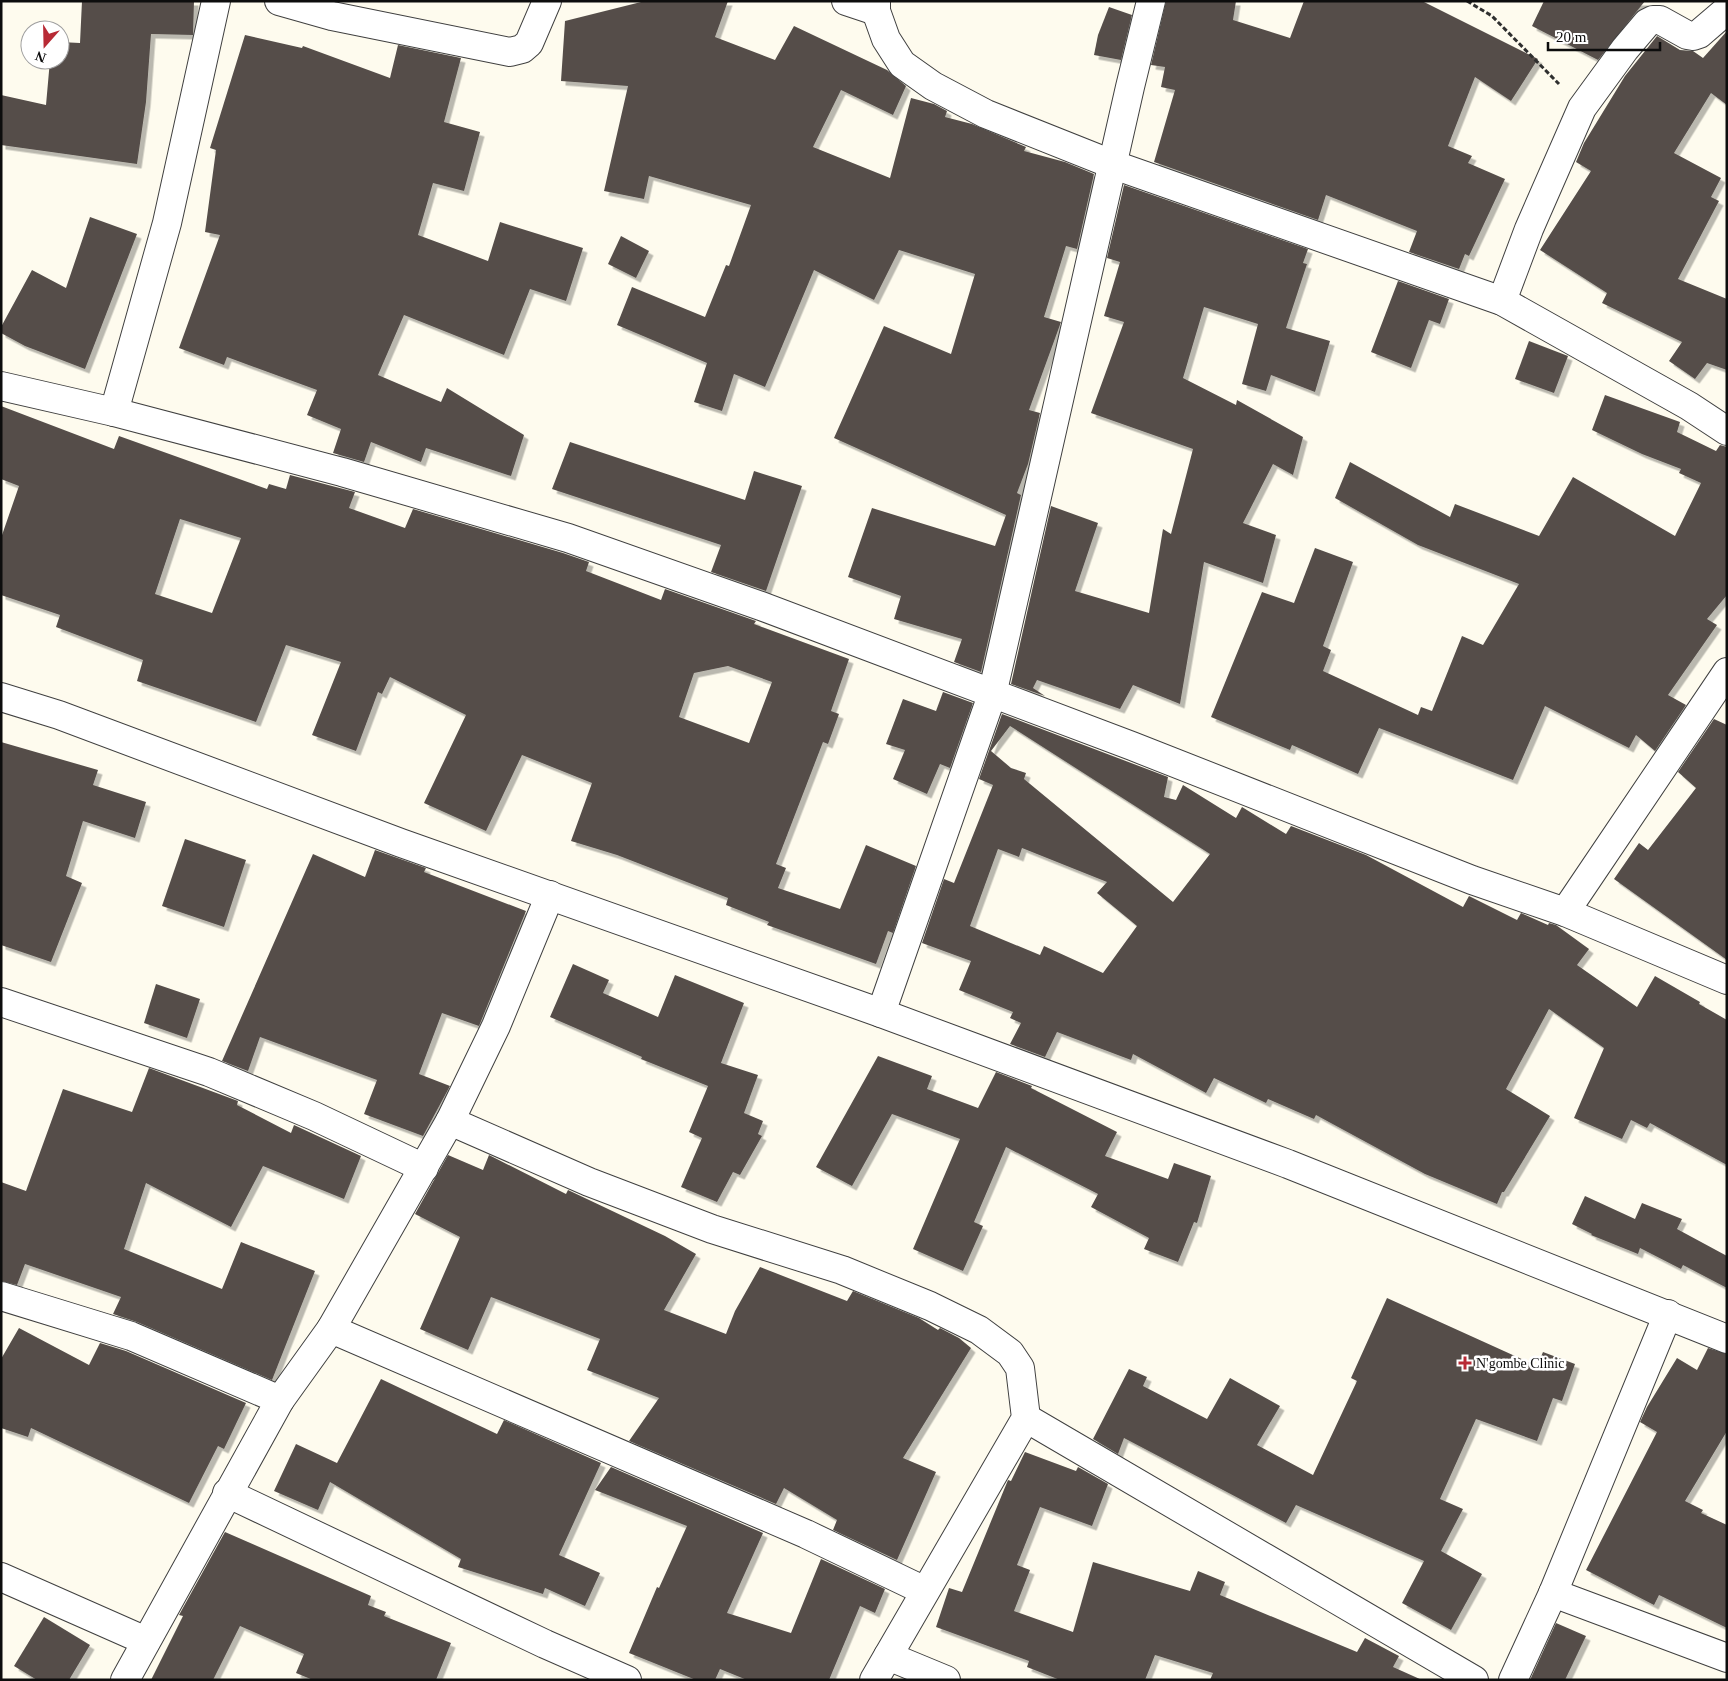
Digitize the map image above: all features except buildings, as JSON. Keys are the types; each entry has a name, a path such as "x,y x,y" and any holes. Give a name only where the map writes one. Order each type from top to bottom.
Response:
{"street":[{"path":"114,412 167,223 216,1"},
{"path":"279,1 332,16 510,52 522,49 529,43 547,1"},
{"path":"846,1 876,6 886,39 902,64 933,86 986,114 1114,165 1502,301 1689,406 1727,431"},
{"path":"881,1013 992,695 1152,1"},
{"path":"1502,301 1529,229 1582,108 1647,23 1660,20 1687,35 1693,36 1699,34 1727,10"},
{"path":"1,386 114,412 342,472 568,538 761,606 992,695 1132,746 1472,880 1565,912 1727,980"},
{"path":"1565,912 1727,672"},
{"path":"1,697 59,716 401,843 881,1013 1288,1164 1727,1339"},
{"path":"125,1680 280,1400 332,1329 450,1121 496,1026 550,895"},
{"path":"1,1002 208,1072 314,1116 424,1168"},
{"path":"450,1121 589,1182 703,1226 842,1270 930,1306 978,1330 1010,1353 1020,1368 1026,1418 874,1680"},
{"path":"1,1296 131,1336 228,1376 280,1400"},
{"path":"1513,1680 1553,1593 1668,1314"},
{"path":"332,1329 806,1534 925,1591"},
{"path":"1026,1418 1474,1680"},
{"path":"228,1492 545,1644 627,1680"},
{"path":"1,1577 146,1641"},
{"path":"1553,1593 1727,1658"},
{"path":"888,1656 946,1680"}],"path":[{"path":"1467,1 1492,16 1582,108"}],"place":[{"name":"N'gombe Clinic","path":"1465,1363"}]}
